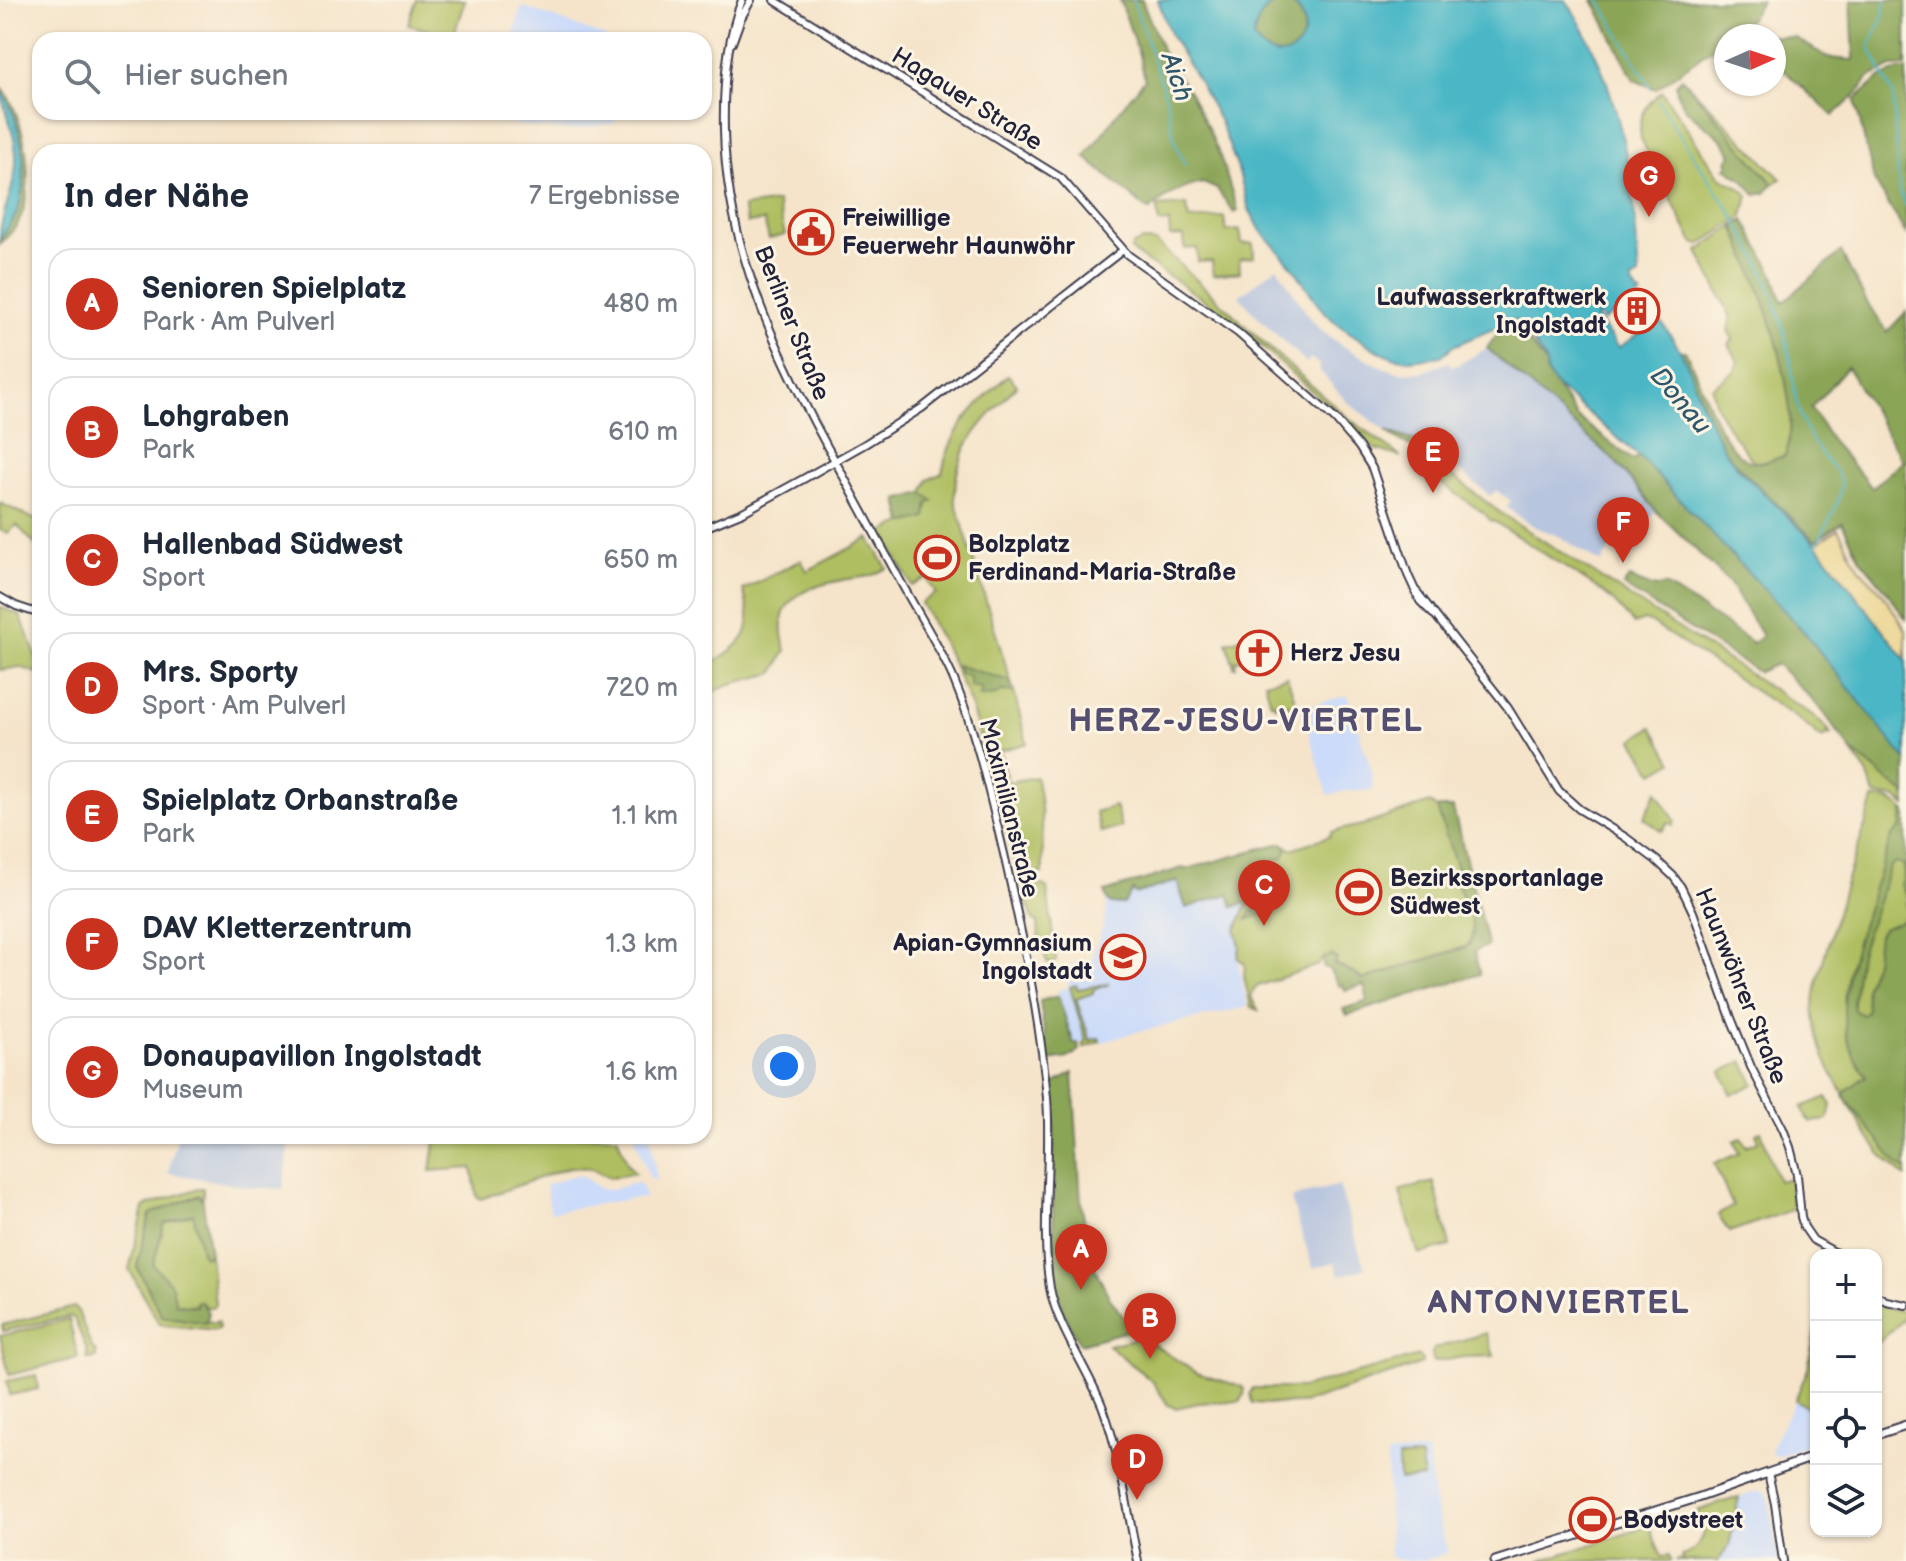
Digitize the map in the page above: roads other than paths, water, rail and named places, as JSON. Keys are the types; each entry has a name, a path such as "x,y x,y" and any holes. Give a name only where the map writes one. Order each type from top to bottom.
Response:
{"main road":[{"path":"1882,1433 1906,1425"},
{"path":"1495,1561 1700,1497 1810,1458"}],"street":[{"name":"Berliner Straße","path":"742,0 729,40 723,100 728,192 739,244 763,312 835,461"},
{"name":"Berliner Straße","path":"729,50 751,0"},
{"name":"Hagauer Straße","path":"774,0 1061,178 1123,250"},
{"path":"712,525 743,512 835,461 935,399 1123,250"},
{"name":"Haunwöhrer Straße","path":"1123,250 1238,333 1345,430 1372,468 1422,604 1508,708 1559,791 1579,809 1648,853 1674,877 1693,912 1751,1067 1790,1147 1804,1227 1813,1240 1829,1249"},
{"name":"Maximilianstraße","path":"835,461 949,669 967,716 990,795 1012,889 1044,1077 1048,1120 1047,1254 1051,1290 1058,1314 1091,1380 1110,1430 1138,1561"},
{"path":"0,597 32,611"},
{"path":"1882,1299 1906,1305"},
{"path":"1768,1473 1783,1561"}],"water":[{"name":"Donau","path":"1158,0 1283,0 1262,14 1253,38 1266,51 1279,55 1290,52 1299,44 1304,33 1304,21 1298,9 1285,0 1566,0 1590,43 1609,88 1622,136 1634,207 1639,276 1632,284 1641,295 1603,321 1599,315 1596,317 1618,348 1660,320 1689,368 1700,400 1724,450 1738,468 1816,544 1906,660 1906,760 1805,633 1639,456 1555,385 1547,373 1545,360 1521,324 1514,320 1453,346 1441,356 1410,360 1375,349 1337,324 1320,307 1293,267 1261,231 1249,209 1220,122 1171,36"},
{"path":"0,89 14,115 22,145 23,176 18,210 0,239 16,157"}],"waterway":[{"name":"Aich","path":"1133,0 1167,100 1174,140 1185,165"},
{"path":"1599,0 1651,88"},
{"path":"1886,0 1881,23 1869,46 1893,94 1899,190 1906,206"},
{"path":"1658,100 1754,253 1782,323 1803,423 1840,479 1837,504 1816,546"}],"place":[{"name":"Donaupavillon Ingolstadt","path":"1649,217"},
{"name":"Freiwillige Feuerwehr Haunwöhr","path":"811,232"},
{"name":"Laufwasserkraftwerk Ingolstadt","path":"1637,311"},
{"name":"Spielplatz Orbanstraße","path":"1433,493"},
{"name":"Bolzplatz Ferdinand-Maria-Straße","path":"937,558"},
{"name":"DAV Kletterzentrum","path":"1623,563"},
{"name":"Herz Jesu","path":"1259,653"},
{"name":"Bezirkssportanlage Südwest","path":"1359,892"},
{"name":"Hallenbad Südwest","path":"1264,926"},
{"name":"Apian-Gymnasium Ingolstadt","path":"1123,957"},
{"name":"Senioren Spielplatz","path":"1081,1290"},
{"name":"Lohgraben","path":"1150,1359"},
{"name":"Mrs. Sporty","path":"1137,1500"},
{"name":"Bodystreet","path":"1592,1520"}],"district":[{"name":"HERZ-JESU-VIERTEL","path":"1246,721"},
{"name":"ANTONVIERTEL","path":"1559,1303"}]}
